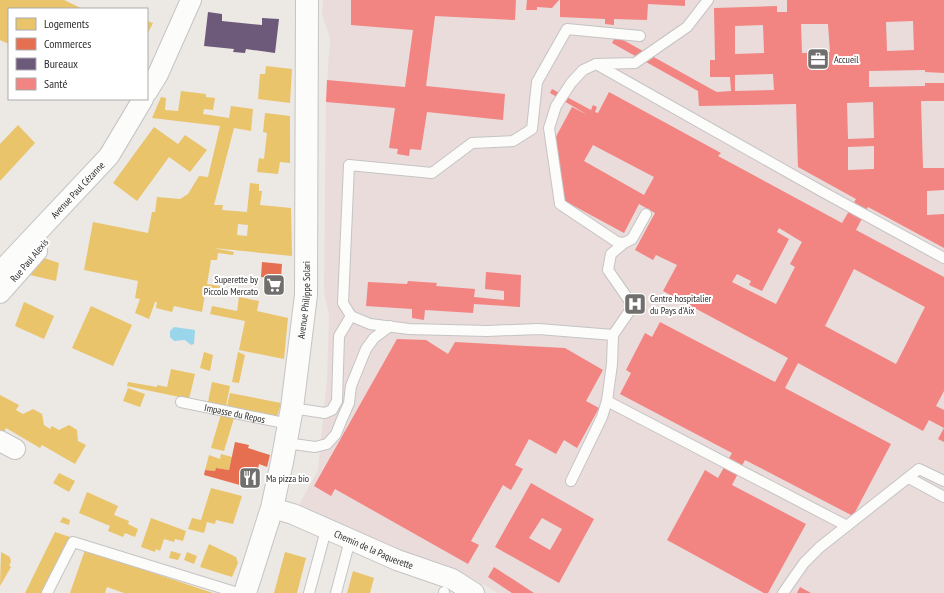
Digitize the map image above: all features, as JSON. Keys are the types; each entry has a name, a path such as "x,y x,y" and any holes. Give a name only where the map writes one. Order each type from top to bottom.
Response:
{"main road":[{"name":"Avenue Philippe Solari","path":"245,593 272,508 289,425 306,295 307,0"}],"street":[{"path":"148,90 158,74 191,0"},
{"name":"Avenue Paul Cézanne","path":"0,272 109,156 142,100"},
{"name":"Rue Paul Alexis","path":"0,293 54,230 65,203"},
{"name":"Chemin de la Paquerette","path":"272,508 293,514 326,530 397,560 452,579 474,593"}],"lane":[{"path":"624,243 617,242 560,204 551,151 549,128 556,106 571,83 583,70 596,64 635,63 687,27 708,0"},
{"path":"613,335 540,329 487,331 409,329 370,324 351,316 344,303 348,165 432,173 472,143 513,141 532,129 537,82 567,29 640,36"},
{"path":"596,64 823,192 944,258"},
{"path":"571,480 602,417 607,401 612,364 613,335 633,306 608,270 611,254 624,243 632,239 646,214"},
{"path":"289,425 332,410 337,401 339,336 351,316"},
{"path":"289,425 315,447 327,444 336,434 348,403 351,386 366,348 374,338 390,326"},
{"path":"607,401 847,526"},
{"name":"Impasse du Repos","path":"181,402 289,425"},
{"path":"783,593 804,563 847,526 919,469 944,481"},
{"path":"909,478 944,497"},
{"path":"309,593 326,530"},
{"path":"336,593 350,540"},
{"path":"48,593 73,542 238,593"}],"shaded area":[{"name":"Centre hospitalier du Pays d'Aix","path":"323,0 944,0 944,593 498,593 466,575 376,541 298,507 318,470 327,380 329,315 324,292 326,102 330,37 322,15"}],"water":[{"path":"174,327 195,330 194,344 191,345 185,340 174,341 170,337 170,331"}],"building: Logements":[{"path":"0,0 64,0 81,8 8,8 8,44 0,40"},
{"path":"148,21 153,23 148,33"},
{"path":"266,66 292,69 290,103 258,99 260,74 265,74"},
{"path":"181,91 206,94 206,97 215,98 213,110 204,109 203,114 229,118 231,106 253,109 251,131 234,128 214,205 223,205 222,210 247,212 250,183 259,184 259,191 262,191 260,205 291,208 292,256 213,248 234,252 233,255 218,253 217,260 211,260 207,284 220,286 219,297 205,294 202,312 174,306 172,312 156,308 157,302 155,302 149,319 135,313 140,299 135,298 138,281 84,270 93,222 148,233 152,212 155,212 157,197 180,199 188,194 199,176 208,177 220,126 152,118 161,97 166,98 165,110 178,111","holes":["238,224 248,225 247,236 237,235"]},
{"path":"265,113 290,116 290,163 280,162 278,174 257,172 259,158 264,159 267,133 263,132"},
{"path":"18,125 35,143 0,181 0,144"},
{"path":"154,127 178,144 185,135 207,150 190,172 169,157 137,201 113,183"},
{"path":"44,258 59,263 56,281 30,275"},
{"path":"239,297 259,301 257,311 288,318 284,359 239,350 245,321 210,314 212,306 237,311"},
{"path":"24,302 54,316 44,339 15,326"},
{"path":"91,306 132,325 113,366 72,348"},
{"path":"204,352 213,355 210,371 200,368"},
{"path":"238,352 245,355 239,383 232,382"},
{"path":"171,369 195,374 189,399 127,386 128,382 157,387 157,385 167,387"},
{"path":"212,382 230,386 226,406 208,402"},
{"path":"128,388 145,394 140,407 123,401"},
{"path":"230,393 281,403 277,417 227,406"},
{"path":"0,395 19,405 16,410 23,414 33,409 42,414 44,425 50,429 52,426 59,430 69,425 77,430 78,441 86,445 75,464 42,445 40,448 6,428 3,434 0,433"},
{"path":"221,414 234,418 224,451 211,448"},
{"path":"221,454 232,457 229,470 216,468 215,471 205,470 209,455 220,459"},
{"path":"59,473 75,481 69,492 53,483"},
{"path":"211,488 242,496 233,524 216,520 215,524 207,522 204,533 188,529 192,518 201,520"},
{"path":"87,492 118,506 114,515 129,521 128,524 138,529 135,537 125,533 123,537 108,531 110,526 79,513"},
{"path":"63,517 70,520 69,525 60,522"},
{"path":"151,518 186,531 183,541 175,539 174,542 164,539 160,551 156,549 155,552 141,547"},
{"path":"55,532 70,537 42,593 25,593"},
{"path":"209,544 236,557 238,563 232,577 200,567"},
{"path":"85,550 213,593 124,593 107,587 105,593 70,593"},
{"path":"171,551 181,554 178,560 169,558"},
{"path":"1,552 10,557 11,562 9,565 11,567 0,586"},
{"path":"187,552 197,556 194,564 184,560"},
{"path":"285,552 306,558 297,593 274,593"},
{"path":"353,571 374,578 370,593 347,593"}],"building: Commerces":[{"path":"262,262 282,264 280,292 267,291 268,278 261,277"},
{"path":"235,442 249,445 248,448 270,455 267,467 259,464 254,489 204,475 205,470 215,471 216,468 229,470"}],"building: Bureaux":[{"path":"208,12 222,14 222,21 262,25 262,18 279,19 275,53 246,49 245,53 233,52 234,49 204,46"}],"building: Santé":[{"path":"351,0 516,0 515,20 435,16 426,86 505,94 503,120 427,112 421,150 410,149 409,156 397,154 398,149 389,148 395,108 326,102 327,80 405,87 413,30 351,25"},
{"path":"527,0 559,0 552,8 537,7 537,10 526,10"},
{"path":"560,0 685,0 685,6 648,4 647,20 614,19 614,25 605,24 605,19 560,17"},
{"path":"787,0 944,0 944,73 925,72 925,70 869,71 869,87 925,86 925,83 944,83 944,101 921,101 923,168 944,168 944,190 927,191 927,215 944,214 944,248 868,207 856,230 944,277 944,391 936,406 944,410 944,428 929,420 923,431 798,363 785,388 891,444 853,516 745,460 732,485 806,524 768,593 764,593 667,540 705,470 718,478 732,453 620,394 631,373 626,370 645,333 652,337 660,322 775,382 788,358 663,291 677,265 656,255 653,260 635,250 655,213 639,204 624,233 563,200 552,144 572,107 588,115 550,93 552,89 591,110 593,105 597,107 595,112 598,113 609,92 721,153 718,156 842,223 856,199 798,167 796,104 699,106 698,91 612,43 616,36 717,92 731,91 730,77 710,77 710,60 715,60 714,8 777,6 777,12 787,12","holes":["913,21 914,50 887,51 886,22","801,24 828,24 830,52 802,53","763,25 764,53 735,54 735,26","773,74 774,90 735,91 735,75","873,102 874,138 848,139 847,103","593,145 654,177 644,195 584,161","874,146 874,169 848,170 848,147","779,228 802,242 790,264 795,267 776,304 732,282 737,274 751,281 749,285 762,291 789,239 777,232","854,269 925,307 896,364 825,326"]},
{"path":"486,272 521,275 520,307 474,304 473,313 425,310 424,320 412,318 412,309 366,306 368,282 407,284 408,281 437,283 436,286 475,289 474,297 504,300 504,291 485,289"},
{"path":"397,339 426,340 448,354 455,342 565,348 603,370 586,401 599,408 577,448 564,440 556,454 529,439 515,465 523,469 511,490 503,485 471,541 479,545 468,564 335,489 331,496 314,486"},
{"path":"944,428 944,442 938,439"},
{"path":"531,483 594,519 559,583 495,547","holes":["542,518 562,529 550,550 529,538"]},
{"path":"494,567 534,593 512,593 488,577"},
{"path":"800,587 811,593 797,593"}],"place":[{"name":"Accueil","path":"818,59"},
{"name":"Superette by Piccolo Mercato","path":"274,285"},
{"name":"Centre hospitalier du Pays d'Aix","path":"635,304"},
{"name":"Ma pizza bio","path":"250,478"}]}
